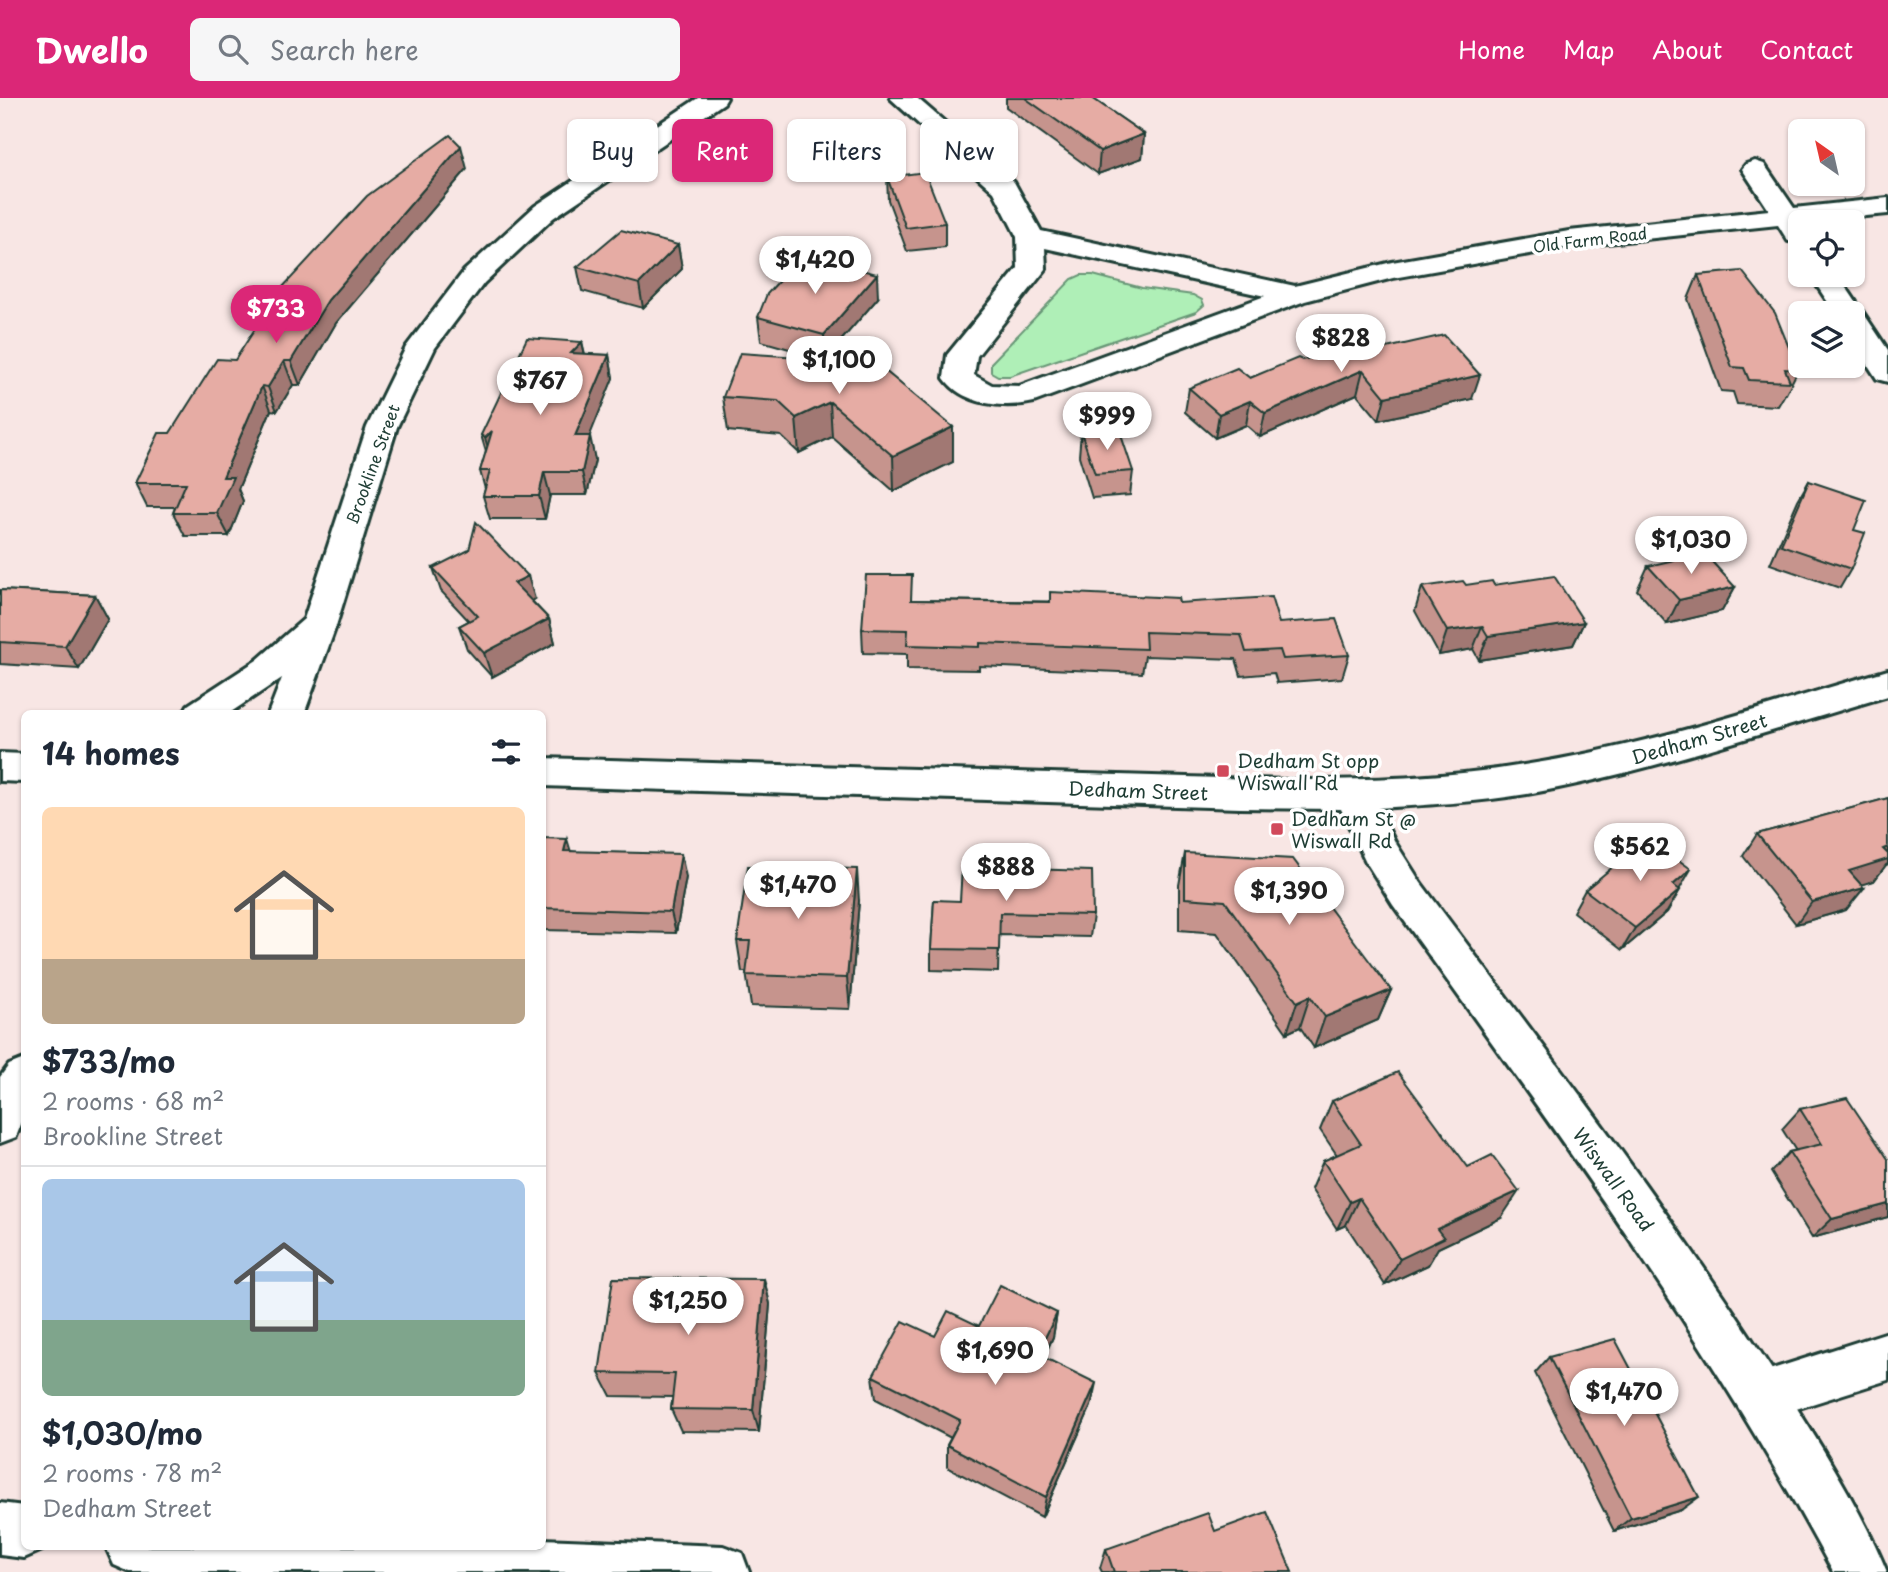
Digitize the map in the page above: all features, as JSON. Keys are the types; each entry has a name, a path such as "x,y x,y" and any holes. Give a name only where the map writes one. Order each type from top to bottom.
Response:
{"street":[{"name":"Brookline Street","path":"287,710 318,626 382,426 421,347 474,277 544,212 715,98"},
{"name":"Old Farm Road","path":"902,98 1005,188 1031,237 1032,269 962,355 959,378 974,392 996,397 1023,395 1295,295 1392,270 1569,239 1788,228"},
{"path":"1755,169 1788,220"},
{"name":"Old Farm Road","path":"1865,211 1888,206"},
{"name":"Old Farm Road","path":"1031,237 1295,295"},
{"path":"1865,338 1888,373"},
{"path":"207,710 269,669 318,626"},
{"name":"Dedham Street","path":"546,772 1353,795 1475,787 1604,764 1711,736 1888,683"},
{"path":"0,767 21,768"},
{"name":"Wiswall Road","path":"1353,795 1380,851 1407,894 1649,1227 1761,1395 1861,1572"},
{"path":"0,1123 11,1097 21,1082"},
{"path":"1761,1395 1888,1356"},
{"path":"0,1529 21,1532"},
{"path":"156,1550 723,1572"}],"green space":[{"path":"1081,275 1093,275 1142,288 1193,295 1202,300 1204,305 1196,312 1010,376 998,376 991,372 991,363 1072,279"}],"building":[{"path":"1025,98 1092,98 1144,134 1100,151"},
{"path":"450,135 461,146 328,300 291,361 284,361 268,387 262,386 223,477 233,477 217,513 173,513 186,483 135,483 159,433 170,433 217,359 235,360 280,290 367,196"},
{"path":"920,173 920,182 929,182 945,223 906,228 889,182 906,182 906,174"},
{"path":"621,230 678,245 639,284 577,267"},
{"path":"816,258 877,274 824,335 758,317 767,294 788,271 801,275"},
{"path":"1742,271 1775,313 1788,345 1788,369 1785,369 1790,382 1749,380 1744,368 1732,367 1698,275"},
{"path":"1444,335 1480,375 1385,397 1363,370 1265,413 1250,401 1219,414 1189,388 1237,368 1250,378 1298,358 1302,360 1380,343 1382,349"},
{"path":"527,338 582,342 571,353 609,355 575,436 590,436 582,472 544,472 539,496 483,496 490,471 480,471 492,431 485,438 481,435"},
{"path":"740,353 859,361 875,374 884,370 953,427 893,456 830,402 796,418 778,401 723,397"},
{"path":"1119,429 1133,471 1095,474 1081,432"},
{"path":"1809,481 1866,500 1854,530 1865,533 1851,569 1781,545"},
{"path":"476,522 528,576 514,583 549,619 484,653 459,626 478,616 433,568 469,550"},
{"path":"1704,553 1735,587 1679,600 1648,566"},
{"path":"866,575 912,575 911,600 1050,602 1050,592 1178,598 1179,603 1271,597 1279,623 1336,619 1349,655 1283,659 1280,650 1246,652 1241,635 1145,632 1146,649 980,643 980,647 907,645 908,630 862,629"},
{"path":"1554,576 1584,622 1488,636 1482,626 1447,631 1422,587 1463,581 1466,585 1492,581 1494,585"},
{"path":"0,590 95,595 65,646 0,642"},
{"path":"1888,798 1888,847 1883,849 1888,854 1888,859 1849,871 1864,888 1812,902 1757,834"},
{"path":"546,838 567,839 564,851 681,854 671,912 546,908"},
{"path":"1648,838 1691,869 1673,885 1680,890 1635,928 1585,890"},
{"path":"1185,853 1293,859 1391,990 1325,1017 1310,996 1297,1002 1225,901 1185,898"},
{"path":"748,866 857,869 847,978 746,975 750,941 737,941"},
{"path":"962,867 1092,871 1093,915 1000,913 999,950 931,949 934,900 960,901"},
{"path":"1398,1072 1468,1167 1492,1155 1519,1191 1437,1229 1444,1238 1400,1259 1359,1198 1350,1202 1323,1161 1361,1144 1332,1101"},
{"path":"1847,1098 1888,1159 1888,1204 1832,1219 1789,1152 1822,1144 1800,1109"},
{"path":"613,1278 764,1279 753,1410 671,1409 675,1374 599,1373"},
{"path":"1000,1285 1057,1313 1037,1354 1096,1383 1046,1497 947,1445 960,1420 873,1376 903,1321 935,1336 948,1311 979,1326"},
{"path":"1615,1339 1699,1497 1631,1518 1549,1357"},
{"path":"1267,1512 1292,1572 1114,1572 1106,1549 1208,1513 1215,1531"}],"place":[{"name":"Dedham St opp Wiswall Rd","path":"1223,771"},
{"name":"Dedham St @ Wiswall Rd","path":"1277,829"}]}
